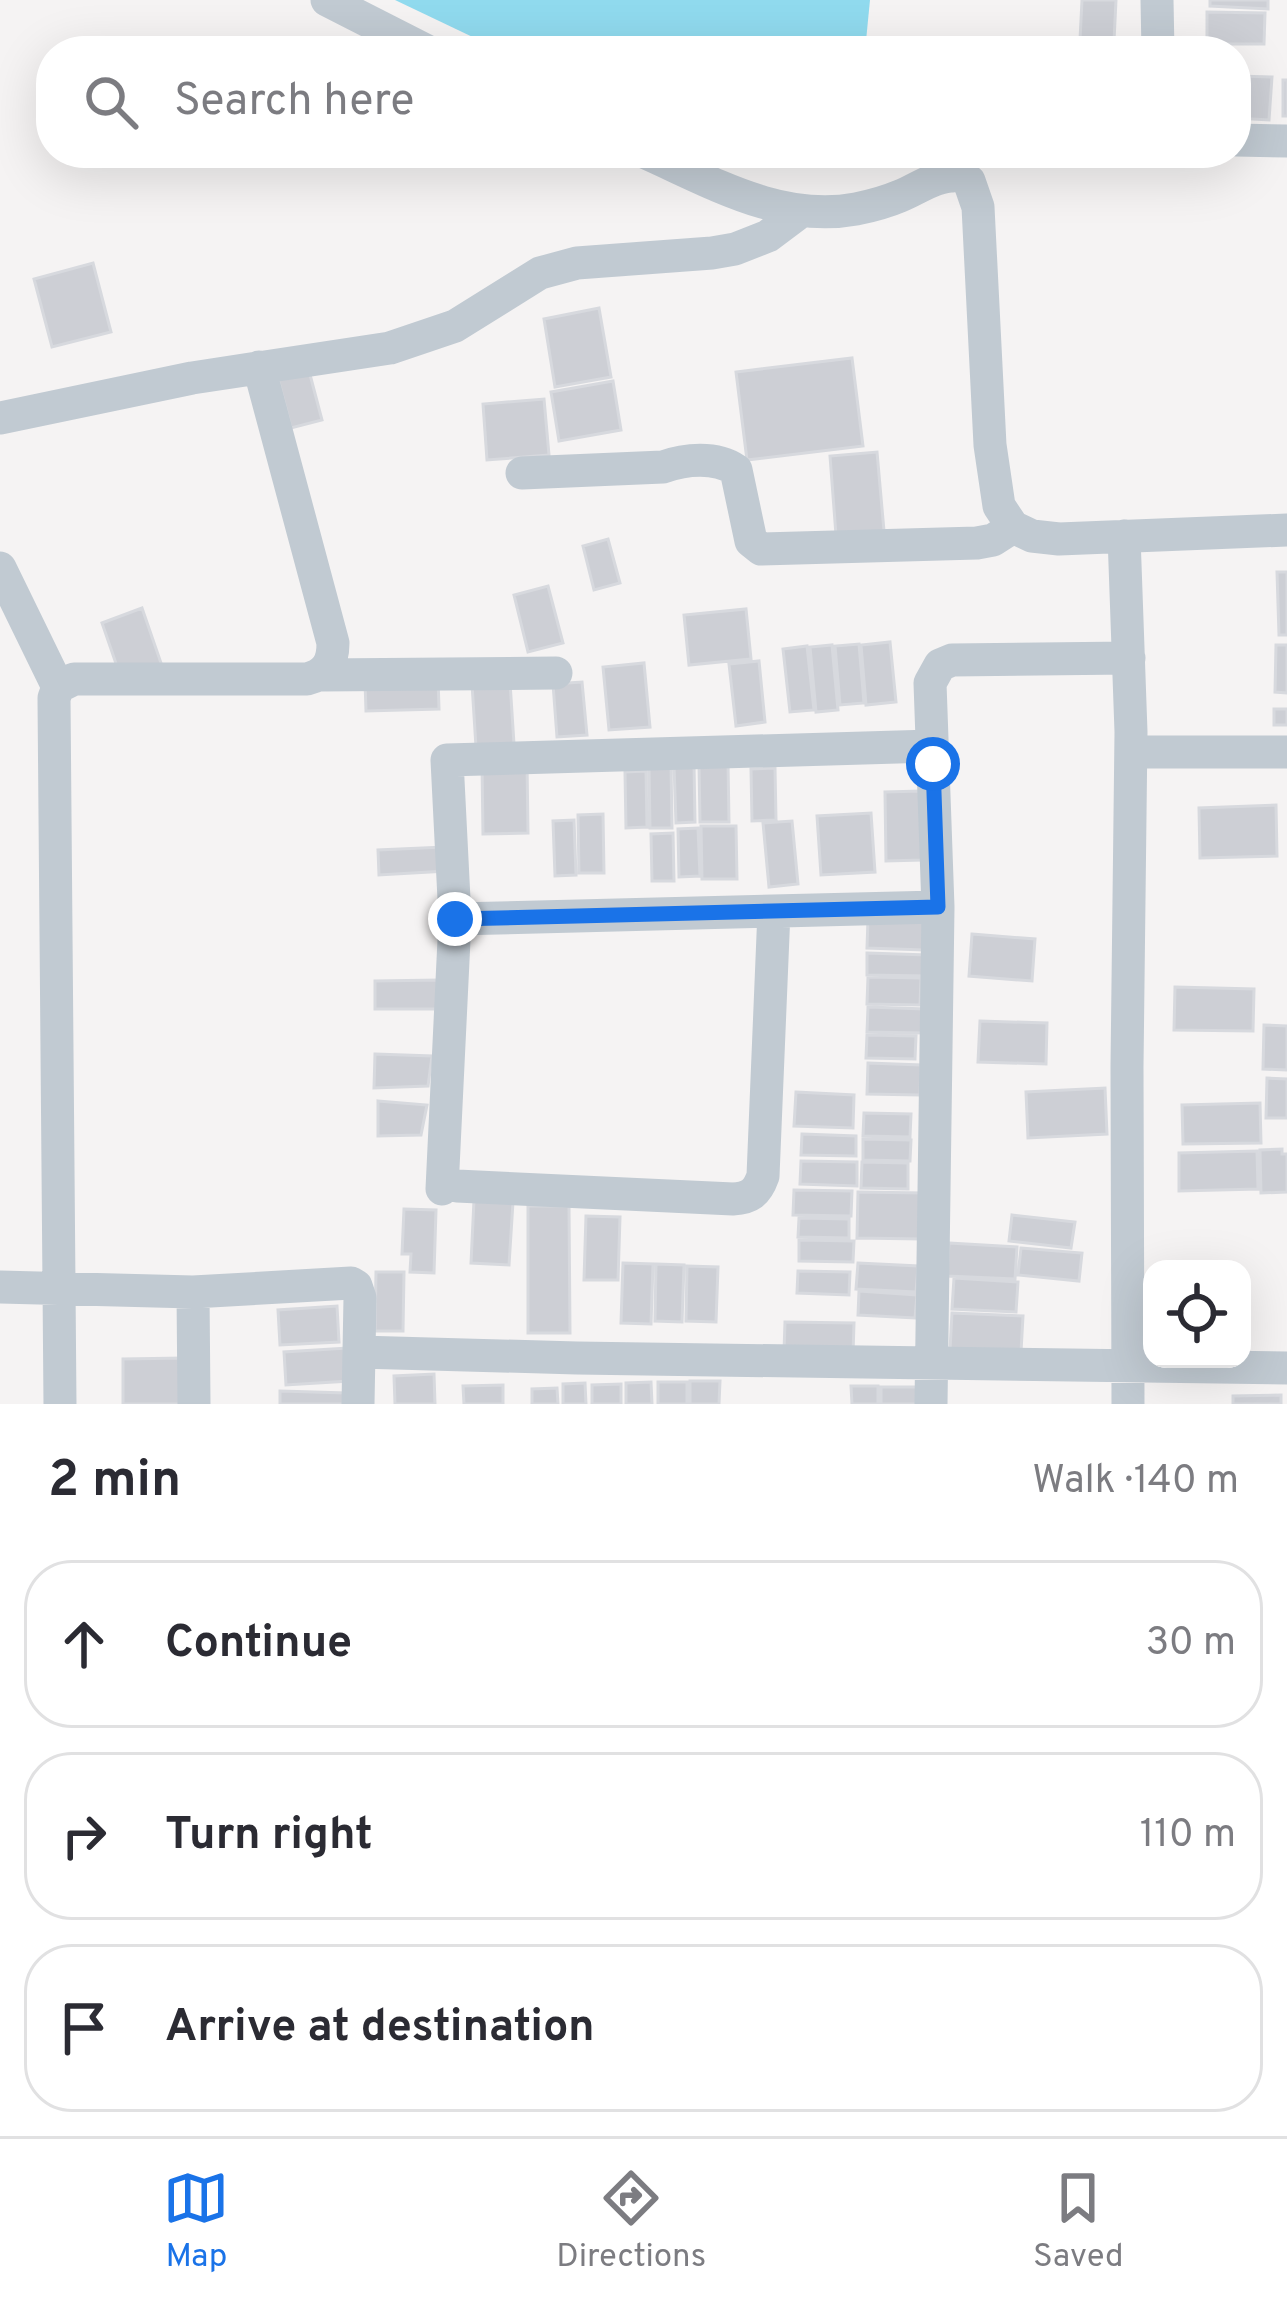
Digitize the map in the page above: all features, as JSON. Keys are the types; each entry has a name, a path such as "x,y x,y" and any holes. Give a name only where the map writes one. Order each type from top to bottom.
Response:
{"street":[{"path":"327,0 398,36"},
{"path":"1157,0 1158,36"},
{"path":"1251,140 1287,141"},
{"path":"681,168 770,206 819,214 902,196 959,168"},
{"path":"966,168 978,207 992,460 999,506 1013,527 1032,536 1059,539 1287,530"},
{"path":"0,418 192,378 390,348 454,326 541,273 577,263 736,249 768,236 800,212"},
{"path":"259,367 333,644 333,658 321,674"},
{"path":"522,473 712,461 728,464 736,470 751,542 761,549 977,544 1013,527"},
{"path":"1124,536 1130,752 1128,1404"},
{"path":"0,568 58,687"},
{"path":"931,1404 938,907 930,682 940,665 952,660 1129,658"},
{"path":"60,1404 54,698 58,687 74,679 556,673"},
{"path":"774,911 763,1176 754,1193 733,1199 450,1187 455,919 447,760 932,746"},
{"path":"1130,752 1287,752"},
{"path":"455,919 938,907"},
{"path":"0,1287 194,1292 345,1281 356,1286 360,1298 358,1404"},
{"path":"194,1292 194,1404"},
{"path":"359,1352 1287,1368"}],"water":[{"path":"395,0 870,0 866,36 471,36"}],"building":[{"path":"1082,0 1116,0 1114,36 1080,36"},
{"path":"1210,0 1268,0 1268,9 1210,6"},
{"path":"1207,12 1265,13 1264,44 1251,44 1251,36 1207,36"},
{"path":"1251,76 1272,77 1269,120 1251,119"},
{"path":"1283,80 1287,80 1287,116 1283,116"},
{"path":"93,263 111,332 52,347 34,279"},
{"path":"599,308 611,377 555,387 544,319"},
{"path":"852,358 863,446 747,460 736,372"},
{"path":"308,367 322,420 291,428 277,375"},
{"path":"613,381 621,430 559,441 551,392"},
{"path":"544,399 549,455 487,460 483,404"},
{"path":"877,452 884,531 836,535 830,456"},
{"path":"608,539 620,583 594,590 583,546"},
{"path":"1277,572 1287,572 1287,635 1279,635"},
{"path":"548,586 563,643 528,652 514,595"},
{"path":"142,608 161,663 121,678 102,623"},
{"path":"746,609 751,659 689,665 684,615"},
{"path":"890,642 896,702 866,705 861,645"},
{"path":"859,644 864,703 840,705 835,646"},
{"path":"832,645 838,710 816,712 810,647"},
{"path":"1276,645 1287,645 1287,693 1275,692"},
{"path":"807,646 814,710 790,712 783,649"},
{"path":"759,661 765,722 736,726 729,664"},
{"path":"644,663 650,727 609,730 603,667"},
{"path":"438,678 439,709 366,711 365,681"},
{"path":"510,682 514,744 476,747 472,684"},
{"path":"582,682 587,735 557,737 553,684"},
{"path":"1274,709 1287,709 1287,725 1274,725"},
{"path":"527,762 528,833 483,834 482,764"},
{"path":"728,763 729,822 700,822 699,764"},
{"path":"694,764 695,822 676,823 674,765"},
{"path":"671,765 672,828 650,828 649,766"},
{"path":"775,768 776,820 752,821 751,769"},
{"path":"646,771 647,827 626,828 625,772"},
{"path":"921,791 922,860 886,861 885,792"},
{"path":"1276,805 1277,856 1200,858 1199,808"},
{"path":"871,813 875,872 821,875 817,816"},
{"path":"603,814 604,873 579,873 578,815"},
{"path":"574,820 576,875 555,876 553,821"},
{"path":"792,821 798,884 769,887 763,823"},
{"path":"701,826 736,826 737,879 702,879"},
{"path":"698,828 700,876 679,877 678,829"},
{"path":"673,833 674,881 652,881 651,834"},
{"path":"444,847 446,871 379,875 378,850"},
{"path":"868,919 925,920 924,950 867,948"},
{"path":"972,934 1035,939 1032,981 969,976"},
{"path":"867,953 927,955 927,976 867,975"},
{"path":"868,977 921,978 920,1005 867,1004"},
{"path":"439,980 438,1009 375,1009 375,981"},
{"path":"1175,987 1254,989 1253,1031 1174,1030"},
{"path":"868,1007 925,1009 924,1033 867,1032"},
{"path":"980,1021 1047,1023 1046,1064 978,1062"},
{"path":"1264,1025 1287,1026 1287,1070 1263,1069"},
{"path":"867,1035 916,1036 915,1059 866,1058"},
{"path":"375,1054 432,1056 428,1086 374,1088"},
{"path":"868,1063 921,1065 920,1095 867,1094"},
{"path":"1267,1078 1287,1079 1287,1118 1266,1118"},
{"path":"1105,1088 1107,1134 1028,1138 1026,1092"},
{"path":"796,1092 854,1095 853,1128 794,1126"},
{"path":"378,1101 427,1105 421,1135 378,1136"},
{"path":"1260,1103 1261,1143 1183,1144 1182,1105"},
{"path":"864,1113 911,1114 910,1137 863,1136"},
{"path":"802,1134 856,1136 856,1156 801,1155"},
{"path":"863,1139 911,1140 910,1161 863,1160"},
{"path":"1282,1149 1287,1154 1287,1192 1261,1193 1260,1150"},
{"path":"1257,1151 1258,1189 1179,1191 1179,1153"},
{"path":"801,1161 857,1162 857,1186 800,1184"},
{"path":"862,1162 908,1163 908,1189 861,1188"},
{"path":"794,1190 852,1191 851,1216 793,1215"},
{"path":"858,1192 923,1193 922,1239 857,1238"},
{"path":"474,1200 513,1202 509,1265 471,1263"},
{"path":"528,1206 569,1206 570,1333 528,1333"},
{"path":"404,1209 436,1210 434,1273 410,1272 411,1254 402,1254"},
{"path":"1012,1215 1075,1222 1071,1248 1009,1241"},
{"path":"586,1216 620,1217 618,1280 584,1280"},
{"path":"799,1218 849,1219 849,1238 798,1237"},
{"path":"799,1240 854,1241 853,1262 799,1261"},
{"path":"949,1243 1017,1247 1015,1279 947,1276"},
{"path":"1021,1248 1082,1253 1079,1281 1018,1275"},
{"path":"623,1263 653,1264 651,1324 621,1323"},
{"path":"858,1263 918,1266 916,1292 856,1289"},
{"path":"656,1264 684,1265 682,1322 655,1321"},
{"path":"687,1266 718,1267 716,1322 686,1321"},
{"path":"798,1271 850,1272 849,1295 797,1293"},
{"path":"376,1272 404,1272 403,1331 375,1331"},
{"path":"954,1278 1018,1282 1016,1312 952,1309"},
{"path":"859,1291 917,1295 915,1318 858,1315"},
{"path":"337,1306 339,1342 280,1345 278,1310"},
{"path":"952,1313 1023,1316 1021,1352 950,1350"},
{"path":"785,1322 854,1323 853,1354 784,1352"},
{"path":"347,1348 349,1381 286,1385 284,1352"},
{"path":"183,1358 183,1404 123,1404 123,1359"},
{"path":"434,1374 435,1404 395,1404 394,1376"},
{"path":"690,1381 720,1381 719,1404 690,1404"},
{"path":"651,1382 652,1404 626,1404 626,1383"},
{"path":"658,1382 687,1382 687,1404 658,1404"},
{"path":"585,1383 586,1404 563,1404 563,1384"},
{"path":"621,1384 621,1404 592,1404 592,1385"},
{"path":"503,1385 503,1404 464,1404 463,1386"},
{"path":"851,1386 878,1386 878,1404 852,1404"},
{"path":"881,1387 917,1387 917,1404 881,1404"},
{"path":"557,1388 558,1404 532,1404 532,1389"},
{"path":"280,1391 346,1393 345,1404 280,1404"},
{"path":"1281,1395 1281,1404 1233,1404 1233,1396"}],"route":[{"path":"455,919 938,907 933,764"}]}
